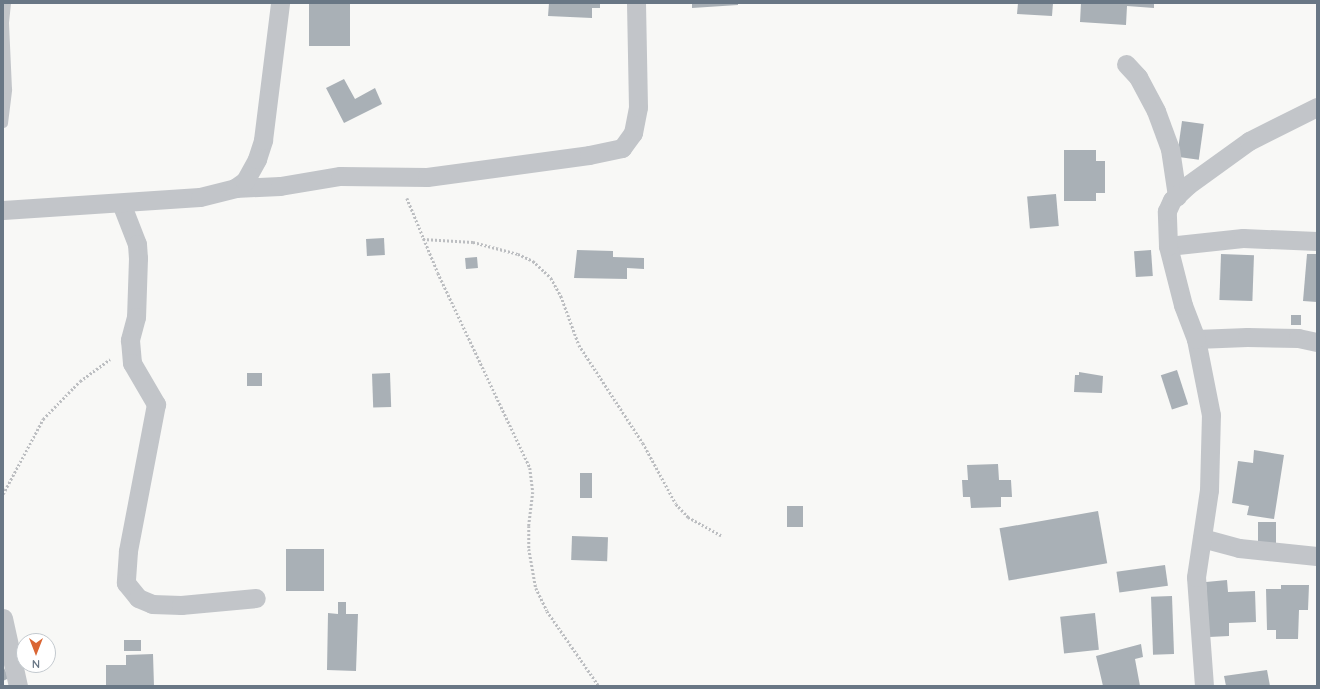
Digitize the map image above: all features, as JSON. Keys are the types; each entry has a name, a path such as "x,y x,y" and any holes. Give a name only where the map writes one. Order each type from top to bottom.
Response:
{"street":[{"path":"235,188 245,181 263,140 280,3"},
{"path":"3,210 200,197 235,188 280,186 340,176 400,178 479,172 589,155 626,145 632,133 638,106 636,3"},
{"path":"1126,64 1138,77 1156,111 1170,149 1177,196"},
{"path":"1204,686 1196,577 1209,490 1211,430 1207,386 1196,339 1183,305 1168,246 1167,211 1177,196 1249,141 1317,107"},
{"path":"121,203 137,244 138,258 136,317 130,344 132,363 152,396 156,411 148,440 137,513 128,551 126,584 138,598 152,604 181,605 256,598"},
{"path":"1168,246 1243,238 1317,241"},
{"path":"1196,339 1247,337 1298,338 1317,342"},
{"path":"1202,538 1239,548 1317,556"},
{"path":"3,618 18,686"}],"lane":[{"path":"3,123 7,89 4,22 6,3"}],"path":[{"path":"400,178 423,239 530,468 533,492 529,526 529,549 536,588 551,617 599,686"},
{"path":"423,239 472,242 518,254 533,261 551,278 561,296 579,345 643,444 676,504 688,517 722,535"},
{"path":"3,494 43,418 80,381 130,344"}],"building":[{"path":"309,3 350,3 350,46 309,46"},
{"path":"549,3 600,3 600,8 592,8 592,18 548,16"},
{"path":"692,3 738,3 738,5 692,8"},
{"path":"1018,3 1053,3 1052,16 1017,14"},
{"path":"1081,3 1154,3 1154,8 1127,6 1126,25 1080,22"},
{"path":"344,79 355,99 375,88 382,104 344,123 326,88"},
{"path":"1182,121 1204,124 1199,160 1177,157"},
{"path":"1064,150 1096,150 1096,161 1105,161 1105,193 1096,193 1096,201 1064,201"},
{"path":"1056,194 1059,226 1030,228 1027,197"},
{"path":"384,238 385,255 367,256 366,239"},
{"path":"577,250 613,251 613,257 644,258 644,269 627,268 627,279 574,278"},
{"path":"1151,250 1153,276 1136,277 1134,251"},
{"path":"1221,254 1254,255 1252,301 1219,300"},
{"path":"1307,254 1317,254 1317,302 1303,301"},
{"path":"477,257 478,268 466,269 465,258"},
{"path":"1291,315 1301,315 1301,325 1291,325"},
{"path":"1177,370 1188,404 1172,409 1161,375"},
{"path":"1079,372 1103,376 1102,393 1074,392 1075,375 1079,375"},
{"path":"247,373 262,373 262,386 247,386"},
{"path":"390,373 391,407 373,408 372,374"},
{"path":"1254,450 1284,455 1274,519 1247,515 1249,506 1232,503 1238,461 1253,463"},
{"path":"998,464 999,480 1011,480 1012,497 1001,497 1001,507 971,508 970,497 963,497 962,480 968,480 967,465"},
{"path":"580,473 592,473 592,498 580,498"},
{"path":"787,506 803,506 803,527 787,527"},
{"path":"1098,511 1107,563 1009,581 1000,528"},
{"path":"1258,522 1276,522 1276,545 1258,545"},
{"path":"572,536 608,537 607,561 571,560"},
{"path":"286,549 324,549 324,591 286,591"},
{"path":"1165,565 1168,586 1119,593 1116,572"},
{"path":"1227,580 1228,592 1255,591 1256,622 1229,623 1229,636 1209,637 1206,582"},
{"path":"1281,585 1309,585 1308,610 1299,610 1298,639 1276,639 1276,630 1267,630 1266,589 1281,589"},
{"path":"1172,596 1174,654 1153,655 1151,597"},
{"path":"338,602 346,602 346,614 358,614 356,671 327,670 328,613 338,614"},
{"path":"1095,613 1099,650 1064,653 1060,617"},
{"path":"124,640 141,640 141,651 124,651"},
{"path":"1141,644 1143,657 1135,659 1140,686 1103,686 1096,656"},
{"path":"153,654 154,686 106,686 106,665 126,665 126,655"},
{"path":"3,666 9,678 3,681"},
{"path":"1267,670 1270,686 1226,686 1224,676"}]}
